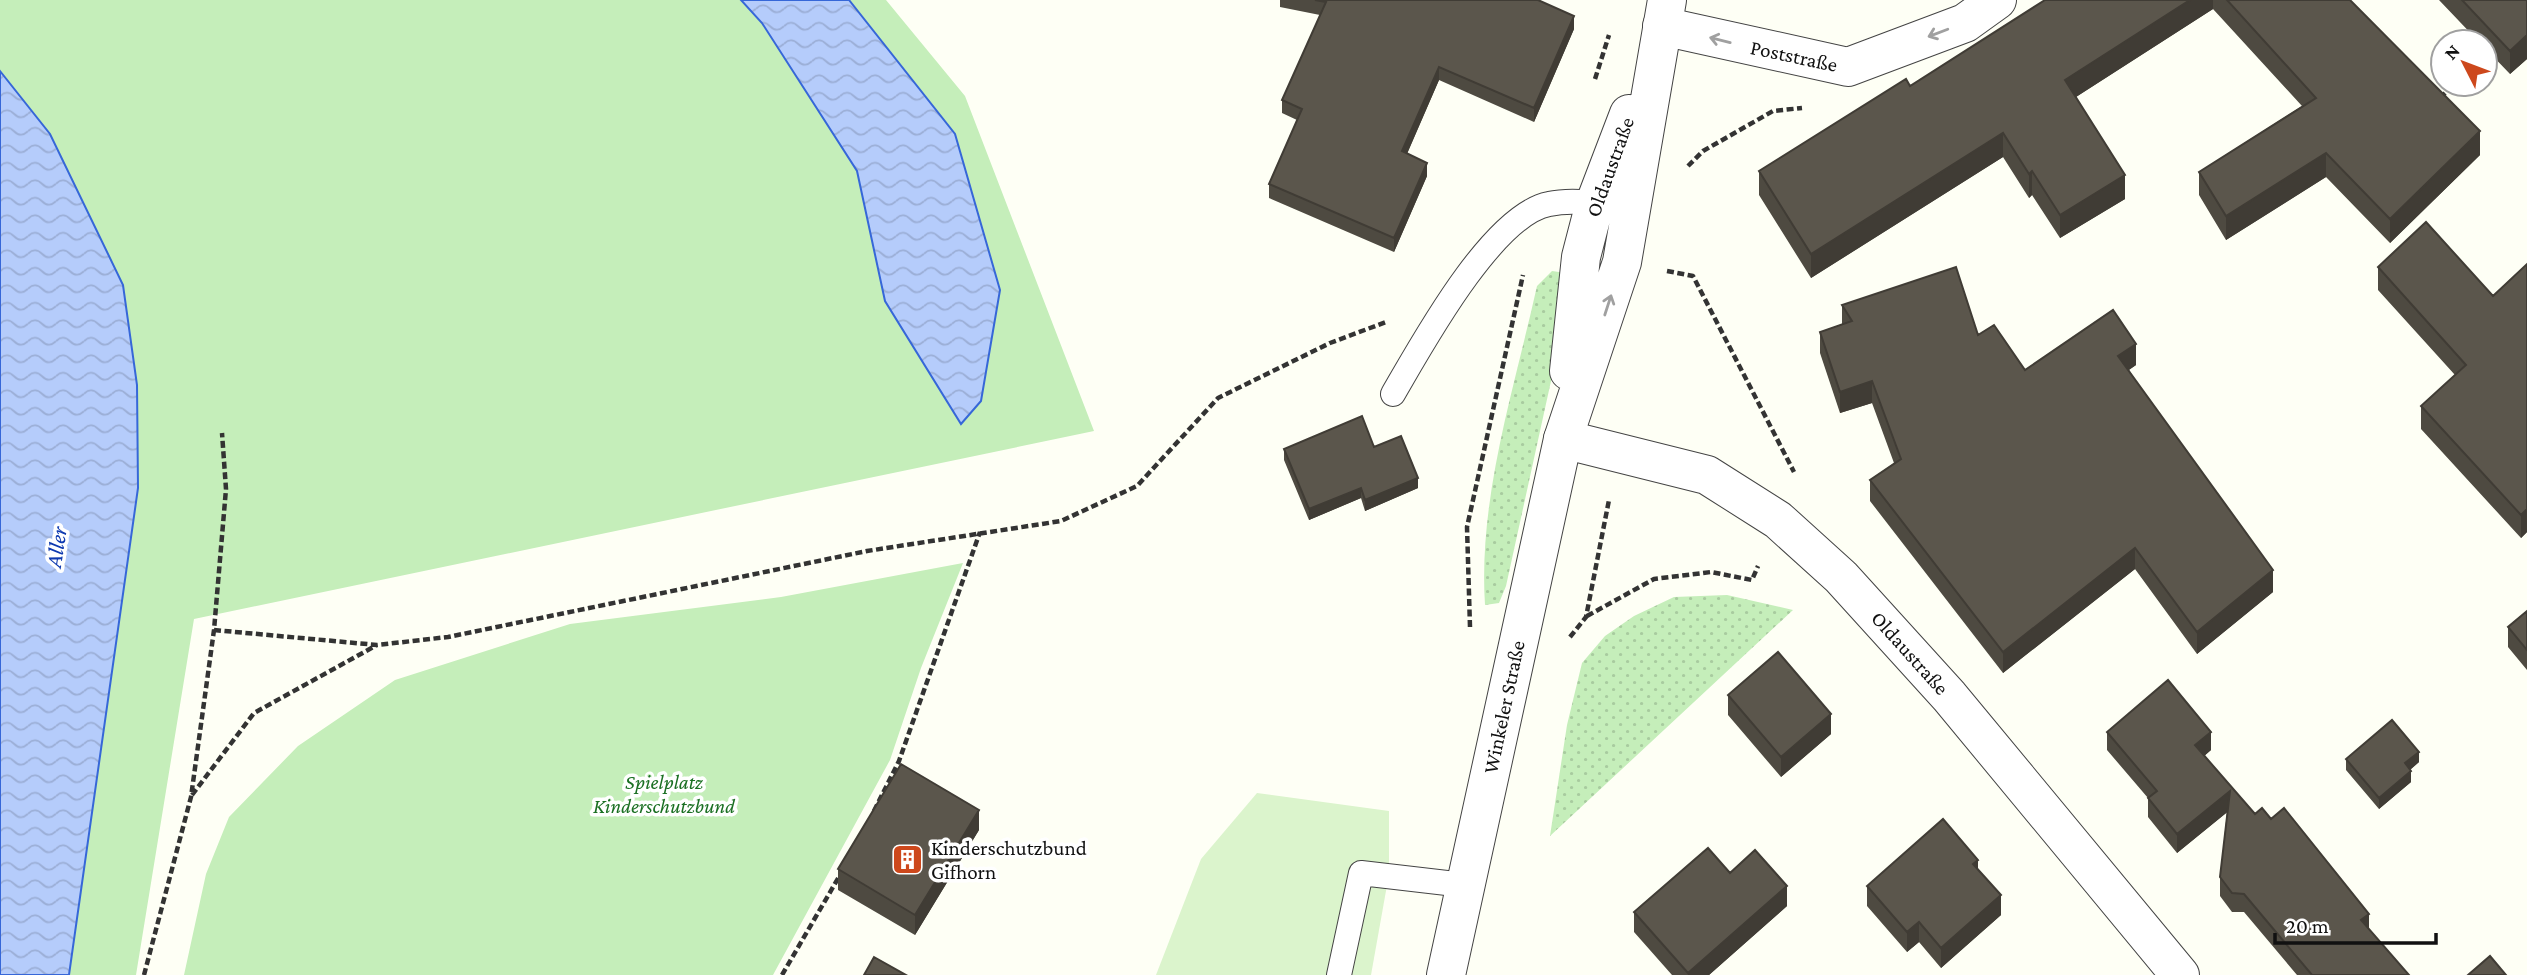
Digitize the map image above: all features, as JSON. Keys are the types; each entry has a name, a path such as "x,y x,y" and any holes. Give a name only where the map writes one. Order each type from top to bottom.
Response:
{"street":[{"name":"Poststraße","path":"1665,13 1848,68 1965,23 1997,0"},
{"name":"Oldaustraße","path":"1665,13 1612,205 1622,262 1563,439 1707,475 1778,520 1842,577 1949,696 2180,975"},
{"name":"Winkeler Straße","path":"1446,975 1563,439"}],"lane":[{"path":"1393,394 1449,297 1510,226 1548,204 1612,205"},
{"path":"1339,975 1361,873 1464,885"}],"path":[{"path":"2432,105 2440,98"},
{"path":"1471,637 1467,527 1528,253 1548,204"},
{"path":"1586,617 1654,579 1711,572 1752,580 1797,479 1693,276 1657,269"},
{"path":"214,630 377,645 448,637 867,551 981,531 1060,521 1136,486 1218,398 1330,343 1449,297"},
{"path":"144,975 191,797 214,630 226,489 222,433"},
{"path":"870,818 899,761 981,531"},
{"path":"191,797 254,713 377,645"},
{"path":"782,975 846,863"}],"green space":[{"path":"0,0 886,0 965,96 1094,431 194,619 136,975 0,975"},
{"path":"1552,271 1566,273 1571,290 1506,586 1499,603 1485,605 1487,525 1500,444 1537,286"},
{"name":"Spielplatz Kinderschutzbund","path":"963,563 921,668 890,760 773,975 184,975 206,874 229,817 298,746 395,680 570,624 781,597"},
{"path":"1727,595 1793,610 1550,836 1567,725 1582,663 1605,636 1634,616 1674,597"},
{"path":"1257,793 1389,811 1389,874 1371,975 1156,975 1201,859"}],"water":[{"path":"741,0 849,0 955,134 1000,290 981,401 961,424 885,301 857,171 762,23"},
{"name":"Aller","path":"0,71 50,134 123,285 137,385 138,488 69,975 0,975"}],"building":[{"path":"1315,0 1538,0 1574,16 1534,108 1439,67 1402,151 1427,163 1394,238 1269,184 1302,109 1282,100 1326,2"},
{"path":"2045,0 2190,0 2065,80 2125,175 2060,215 2032,171 2029,174 2003,133 1811,254 1759,171 1906,79 1910,86"},
{"path":"2227,0 2350,0 2429,80 2429,98 2447,98 2480,131 2390,219 2326,153 2226,216 2199,172 2316,98"},
{"path":"2462,0 2527,0 2527,35 2510,51 2499,39 2499,28 2488,28"},
{"path":"2426,222 2493,296 2527,264 2527,509 2521,515 2421,406 2466,365 2378,267"},
{"path":"1956,267 1978,335 1994,325 2025,370 2113,310 2136,344 2118,356 2273,570 2197,632 2135,548 2003,652 1870,480 1901,459 1872,381 1840,392 1820,332 1852,321 1842,305"},
{"path":"1362,416 1374,447 1401,436 1418,478 1365,500 1361,488 1309,509 1284,449"},
{"path":"2527,611 2527,650 2508,627"},
{"path":"1778,652 1831,714 1781,757 1728,695"},
{"path":"2168,680 2211,732 2195,745 2255,814 2262,808 2271,819 2284,808 2369,914 2361,920 2409,975 2312,975 2244,894 2232,893 2220,877 2230,791 2177,834 2148,798 2157,791 2107,732"},
{"path":"2392,720 2419,752 2405,763 2411,771 2379,798 2346,759"},
{"name":"Kinderschutzbund Gifhorn","path":"901,764 979,810 915,915 838,869"},
{"path":"1943,819 1978,860 1973,864 2001,895 1941,948 1919,922 1907,932 1867,886"},
{"path":"1708,848 1730,873 1755,850 1787,886 1688,973 1634,912"},
{"path":"2490,956 2506,975 2468,975"},
{"path":"874,957 906,975 864,975"}],"place":[{"name":"Kinderschutzbund Gifhorn","path":"908,860"}]}
